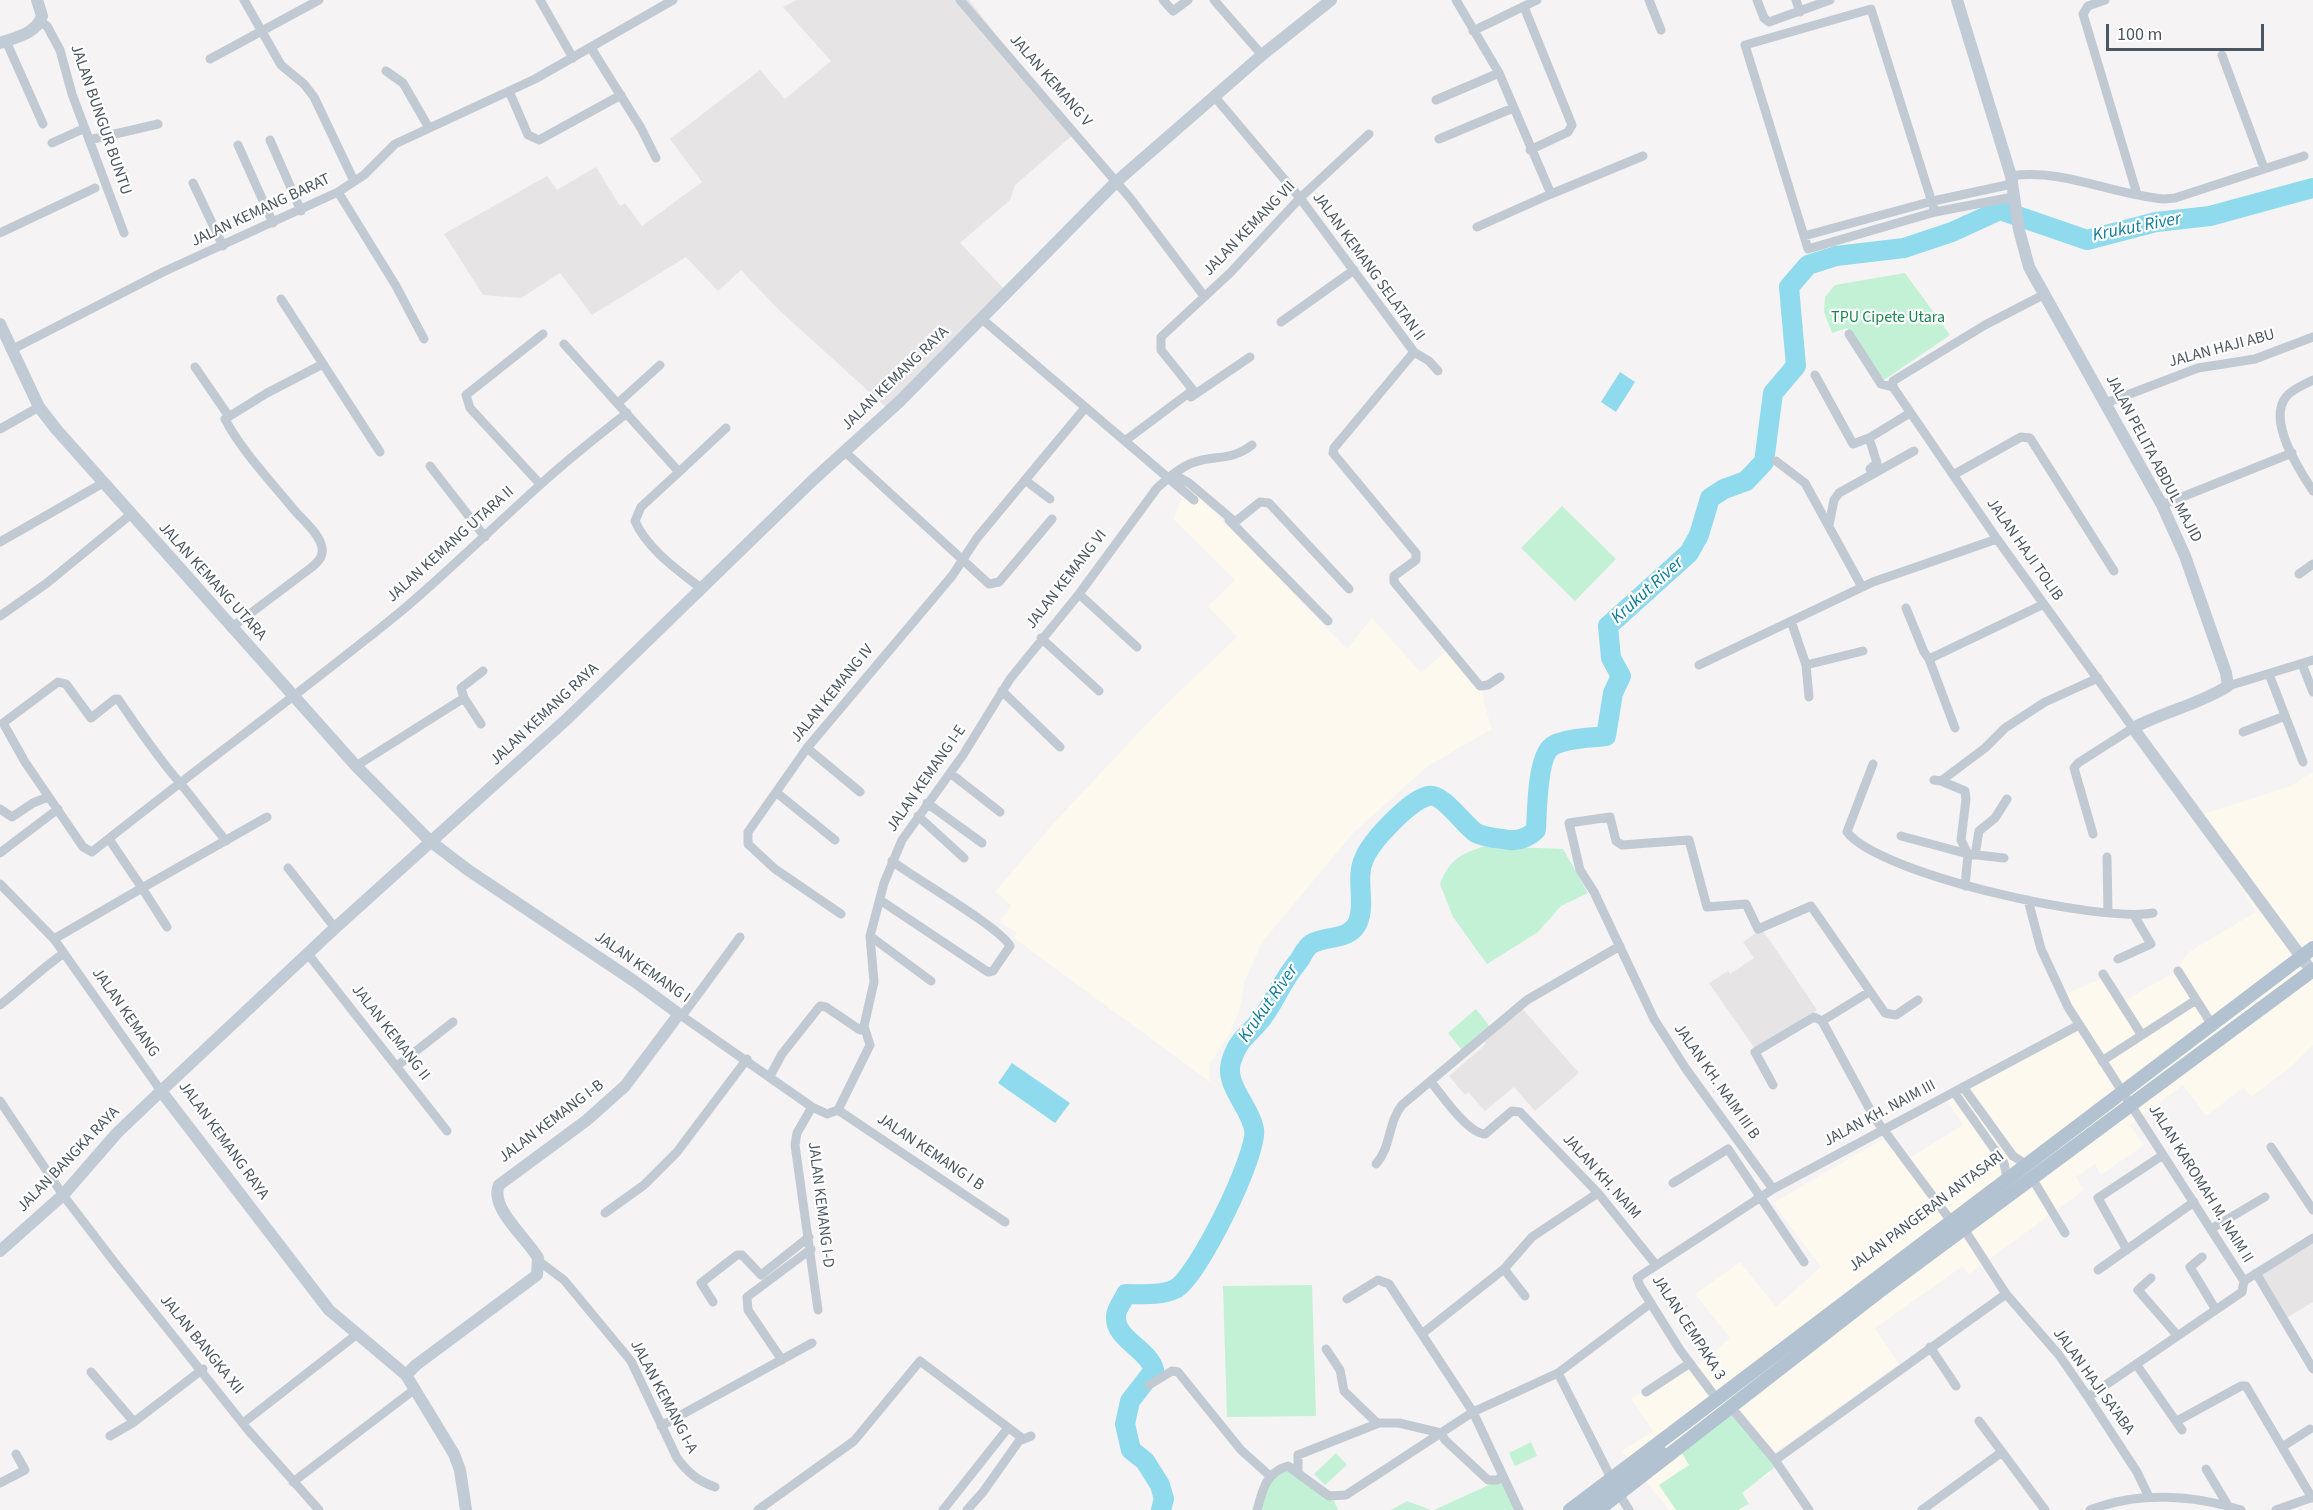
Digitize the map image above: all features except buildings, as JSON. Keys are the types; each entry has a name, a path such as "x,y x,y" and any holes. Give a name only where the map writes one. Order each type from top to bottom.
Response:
{"main road":[{"name":"JALAN PANGERAN ANTASARI","path":"1561,1510 2313,942"},
{"path":"1570,1510 2313,948"},
{"path":"1598,1510 1730,1406 2313,968"},
{"path":"1586,1510 1905,1264 2313,968"}],"street":[{"path":"37,0 41,8 40,22 27,34 3,42 43,124"},
{"path":"244,0 281,65 304,84 314,97 354,181"},
{"path":"210,59 319,0"},
{"path":"540,0 573,58"},
{"name":"JALAN KEMANG BARAT","path":"11,350 126,290 338,192 354,181 395,144 509,91 573,58 673,0"},
{"name":"JALAN KEMANG V","path":"960,0 1116,182"},
{"path":"1163,0 1175,11 1188,0"},
{"path":"1214,0 1262,55"},
{"name":"JALAN KEMANG RAYA","path":"466,1510 463,1483 454,1454 406,1376 329,1310 161,1090 430,841 568,718 844,451 899,402 1116,182 1262,55 1331,0"},
{"path":"1456,0 1498,73 1551,195"},
{"path":"1473,31 1537,0"},
{"path":"1649,0 1660,30"},
{"path":"1757,0 1764,18 1769,22 1830,0"},
{"path":"1796,0 1800,12"},
{"name":"JALAN PELITA ABDUL MAJID","path":"1957,0 2012,180 2024,254 2043,295 2162,505 2185,556 2226,673 2228,686"},
{"path":"2105,0 2088,6 2083,14 2137,194"},
{"path":"1524,7 1572,125 1568,132 1530,150"},
{"path":"1935,212 1873,11 1865,9 1743,46 1808,249 1935,212 2014,199"},
{"name":"JALAN BUNGUR BUNTU","path":"40,22 47,26 60,50 89,140 124,233"},
{"path":"591,48 621,95 656,158"},
{"path":"2222,55 2264,168"},
{"path":"387,71 404,83 429,128"},
{"path":"1436,100 1498,73"},
{"path":"509,91 528,135 538,140 621,95"},
{"name":"JALAN KEMANG SELATAN II","path":"1214,96 1300,198 1414,352 1360,415 1334,448 1333,453 1416,553 1416,560 1394,576 1394,582 1480,686 1488,685 1500,677"},
{"path":"1439,139 1513,108"},
{"path":"89,140 158,124"},
{"path":"52,143 85,128"},
{"name":"JALAN KEMANG VII","path":"1116,182 1204,296 1230,273 1300,198 1369,134"},
{"path":"270,140 301,211"},
{"path":"238,146 273,223"},
{"path":"1477,227 1643,156"},
{"path":"1804,236 2032,173 2054,175 2151,198 2175,198 2304,156"},
{"path":"193,183 223,246"},
{"path":"0,233 95,189"},
{"path":"338,192 396,286 423,339"},
{"path":"1281,322 1354,270"},
{"path":"1893,387 1893,381 1985,325 2043,295"},
{"path":"1127,441 1194,390 1161,350 1161,338 1204,296"},
{"path":"281,298 380,452"},
{"path":"982,319 1085,408 1170,476 1194,500"},
{"name":"JALAN KEMANG UTARA","path":"0,324 39,407 130,515 294,698 356,766 430,841"},
{"path":"540,484 470,408 466,395 543,334"},
{"name":"JALAN HAJI TOLIB","path":"1849,334 1881,384 1893,387 1997,539 2133,728"},
{"name":"JALAN HAJI ABU","path":"2106,403 2198,368 2255,359 2313,337"},
{"path":"564,344 679,472"},
{"path":"1414,352 1429,361 1438,371"},
{"path":"1127,441 1250,357"},
{"path":"228,416 323,364"},
{"path":"618,403 660,365"},
{"path":"195,367 228,416 227,423 268,479 321,543 320,560 231,627"},
{"path":"1815,375 1852,443 1869,438 1910,413"},
{"path":"2313,380 2287,395 2281,408 2282,434 2313,491"},
{"path":"0,429 39,407"},
{"name":"JALAN KEMANG IV","path":"841,914 775,869 748,844 748,832 807,748 1085,408"},
{"name":"JALAN KEMANG UTARA II","path":"58,809 88,853 109,839 294,698 401,611 485,537 540,484 627,412"},
{"path":"702,589 662,555 639,530 635,521 641,507 726,428"},
{"path":"1953,475 2021,437 2030,438 2114,571"},
{"path":"1869,438 1876,463 1870,469"},
{"path":"1170,476 1191,463 1228,459 1251,446"},
{"path":"844,451 964,558 982,579 994,585 1052,519"},
{"path":"1829,525 1837,495 1914,451"},
{"path":"2162,505 2292,453"},
{"path":"1776,461 1803,481 1862,587"},
{"path":"430,466 485,537"},
{"path":"1170,476 1189,483 1229,520 1328,621"},
{"name":"JALAN KEMANG VI","path":"994,705 1041,638 1079,594 1129,523 1170,476"},
{"path":"1025,480 1050,499"},
{"path":"0,542 103,483"},
{"path":"1229,520 1238,521 1260,502 1269,503 1348,589"},
{"path":"0,616 47,583 130,515"},
{"path":"1699,665 1862,587 1908,568 1997,539"},
{"path":"2298,574 2313,564"},
{"path":"1079,594 1137,647"},
{"path":"1929,659 2044,603"},
{"path":"1906,608 1929,659 1955,728"},
{"path":"1791,621 1806,664 1809,697"},
{"path":"1041,638 1099,691"},
{"path":"1806,664 1863,651"},
{"path":"2093,834 2074,768 2078,763 2133,728 2228,686 2313,660"},
{"path":"2302,664 2313,692"},
{"path":"481,724 464,698 461,688 483,671"},
{"path":"2269,674 2303,762"},
{"path":"1972,854 1961,840 1965,791 1938,780 1985,748 2005,728 2045,702 2098,678"},
{"path":"0,853 58,809 48,797 3,723 58,682 66,684 91,718 118,699 170,771 226,842"},
{"path":"1002,691 1060,747"},
{"path":"356,766 464,698"},
{"name":"JALAN KEMANG I-E","path":"838,1110 870,1045 864,1026 874,982 870,936 892,861 918,816 950,773 994,705"},
{"path":"2242,732 2285,716"},
{"path":"2133,728 2297,954 2313,968"},
{"path":"807,748 860,792"},
{"path":"1873,764 1847,832 1879,856 1965,886 2028,900 2135,917 2153,913"},
{"path":"950,773 1000,812"},
{"path":"777,793 835,840"},
{"path":"0,809 12,817 33,803 48,797"},
{"path":"1965,886 1979,831 1995,818 2007,799"},
{"path":"927,803 982,843"},
{"path":"918,816 964,858"},
{"path":"54,939 267,817"},
{"name":"JALAN KH. NAIM III B","path":"1773,1189 1669,1044 1594,892 1580,870 1568,825 1571,822 1610,817 1616,841 1622,845 1689,840 1707,907 1746,904 1758,929 1813,907 1869,992"},
{"path":"1901,836 1972,854 2004,858"},
{"path":"109,839 167,927"},
{"name":"JALAN KEMANG I","path":"430,841 468,870 747,1059 812,1107 827,1114 838,1110"},
{"path":"2107,857 2108,912"},
{"path":"880,900 988,972 993,971 1010,946 957,904 920,882 892,861"},
{"path":"288,868 335,928"},
{"name":"JALAN KEMANG","path":"0,884 54,939 161,1090"},
{"path":"2028,900 2041,949 2079,1025 2120,1087"},
{"path":"2118,959 2151,944 2135,917"},
{"path":"870,936 931,981"},
{"path":"680,1015 740,937"},
{"path":"1376,1164 1388,1150 1390,1127 1396,1112 1527,1000 1620,946"},
{"path":"0,1005 38,976 42,969 64,954"},
{"name":"JALAN KEMANG II","path":"308,954 447,1131"},
{"path":"2178,971 2209,1020"},
{"path":"2103,974 2141,1034"},
{"path":"1822,1021 1869,992 1891,1016 1896,1016 1918,1000"},
{"path":"2102,1061 2196,1000"},
{"path":"770,1077 782,1054 820,1006 826,1006 860,1030"},
{"name":"JALAN KEMANG I-B","path":"540,1262 534,1250 500,1207 496,1191 499,1185 587,1120 625,1086 680,1015"},
{"path":"1773,1084 1755,1052 1815,1017 1822,1021 1882,1129 1948,1216"},
{"path":"397,1066 453,1022"},
{"name":"JALAN KH. NAIM III","path":"1637,1278 1773,1189 2079,1025"},
{"path":"605,1214 664,1166 747,1059"},
{"name":"JALAN KH. NAIM","path":"1431,1082 1471,1128 1480,1134 1485,1134 1512,1111 1520,1112 1598,1193 1656,1265"},
{"path":"1963,1087 2013,1156 2021,1161"},
{"name":"JALAN KAROMAH M. NAIM II","path":"2120,1087 2244,1281"},
{"name":"JALAN BANGKA RAYA","path":"0,1251 63,1195 117,1132 161,1090"},
{"path":"1954,1092 2004,1163 2006,1173"},
{"name":"JALAN BANGKA XII","path":"0,1101 63,1195 115,1263 203,1369 243,1423 320,1510"},
{"name":"JALAN KEMANG I-D","path":"812,1107 795,1138 818,1310"},
{"name":"JALAN KEMANG I B","path":"838,1110 1005,1222"},
{"path":"2271,1147 2313,1210"},
{"path":"1673,1183 1726,1148 1804,1262"},
{"path":"2127,1250 2098,1198 2163,1155"},
{"path":"2032,1178 2065,1233"},
{"path":"1423,1333 1504,1269 1527,1241 1598,1193"},
{"path":"2211,1229 2265,1197"},
{"path":"2098,1270 2194,1202"},
{"name":"JALAN HAJI SA'ABA","path":"1964,1229 2006,1294 2059,1355 2088,1397 2137,1472 2149,1497"},
{"path":"713,1302 701,1283 737,1255 742,1255 761,1275 809,1237"},
{"path":"2088,1397 2242,1292 2244,1281 2256,1272 2313,1238"},
{"path":"782,1360 748,1310 747,1297 811,1249"},
{"path":"2202,1257 2190,1267 2216,1310"},
{"path":"406,1376 416,1365 531,1281 537,1275 540,1262"},
{"name":"JALAN KEMANG I-A","path":"540,1262 564,1280 620,1346 687,1471 699,1481 715,1487"},
{"path":"1504,1269 1525,1296"},
{"path":"2256,1272 2313,1369"},
{"name":"JALAN CEMPAKA 3","path":"1637,1278 1690,1363 1713,1394"},
{"path":"2151,1278 2138,1290 2176,1335"},
{"path":"1347,1299 1378,1280 1389,1284 1473,1412 1519,1510"},
{"path":"1775,1460 2006,1294"},
{"path":"1257,1510 1263,1484 1270,1476 1288,1466 1329,1496 1346,1495 1473,1412 1558,1373 1651,1303"},
{"path":"243,1423 356,1335"},
{"path":"661,1426 812,1343"},
{"path":"1930,1347 1956,1386"},
{"path":"1326,1349 1340,1371 1344,1391 1377,1423"},
{"path":"758,1510 854,1441 920,1361 1008,1428 1026,1437 966,1510"},
{"path":"1646,1392 1690,1363"},
{"path":"2136,1364 2182,1430"},
{"path":"110,1436 134,1422 203,1369"},
{"path":"1149,1385 1172,1371 1178,1372 1241,1449 1270,1476"},
{"path":"91,1372 134,1422"},
{"path":"1558,1373 1609,1474"},
{"path":"2177,1421 2244,1385 2313,1498 2276,1510"},
{"path":"293,1482 415,1389"},
{"path":"1730,1406 1775,1460 1809,1510"},
{"path":"1980,1421 2045,1510"},
{"path":"1298,1472 1298,1455 1301,1452 1318,1448 1377,1423 1399,1423 1441,1433 1445,1440 1488,1480 1497,1480 1503,1476"},
{"path":"943,1510 1008,1428"},
{"path":"2282,1447 2310,1429"},
{"path":"1922,1510 2002,1452"},
{"path":"0,1483 26,1468 16,1454"},
{"path":"2206,1469 2227,1504"},
{"path":"1619,1494 1629,1510"},
{"path":"2090,1510 2149,1497 2212,1500 2239,1510"}],"shaded area":[{"path":"797,0 969,0 1074,134 1015,185 1010,200 960,243 1004,289 887,408 779,310 741,270 718,291 686,257 592,315 560,273 521,298 483,295 444,234 547,176 557,190 596,167 620,206 625,203 642,226 702,182 670,139 760,70 785,99 831,61 783,7"},
{"path":"1188,485 1347,649 1372,618 1421,673 1446,651 1483,692 1492,729 1428,766 1353,833 1263,941 1245,980 1241,1004 1231,1032 1210,1063 1210,1082 1015,939 1016,932 1000,922 1011,905 995,892 1052,825 1159,711 1237,637 1208,606 1235,580 1173,519"},
{"path":"2313,772 2313,1045 2292,1066 2251,1097 2244,1087 2206,1116 2183,1085 2130,1125 2144,1145 2101,1175 2095,1164 2076,1177 2084,1190 1969,1274 1963,1266 1875,1328 1899,1364 1763,1461 1771,1474 1739,1491 1746,1507 1741,1510 1669,1510 1622,1451 1653,1431 1631,1398 1699,1364 1730,1338 1695,1294 1740,1262 1776,1307 1821,1267 1773,1203 1883,1139 1906,1160 1963,1125 1946,1099 2077,1030 2060,996 2110,975 2124,1001 2173,973 2189,952 2256,912 2197,816 2291,786"},
{"path":"1762,929 1817,1010 1755,1049 1709,983 1728,971 1730,974 1754,958 1743,942"},
{"path":"1521,1007 1579,1073 1535,1111 1514,1087 1485,1111 1468,1092 1465,1095 1449,1076 1486,1044 1484,1040"},
{"path":"2313,1241 2313,1302 2286,1318 2258,1273"}],"green space":[{"name":"TPU Cipete Utara","path":"1905,273 1950,335 1884,380 1847,328 1832,333 1824,312 1825,297 1835,285"},
{"path":"1562,506 1616,559 1575,601 1521,548"},
{"path":"1485,846 1563,849 1588,893 1561,906 1538,932 1487,964 1453,917 1440,884 1452,863 1469,852"},
{"path":"1476,1009 1490,1027 1462,1050 1448,1033"},
{"path":"1312,1285 1316,1416 1227,1417 1223,1286"},
{"path":"1731,1411 1775,1467 1742,1493 1749,1504 1738,1510 1676,1510 1659,1485 1689,1465 1680,1450"},
{"path":"1531,1442 1537,1456 1515,1466 1509,1453"},
{"path":"1336,1453 1347,1465 1325,1485 1314,1474"},
{"path":"1289,1469 1326,1498 1334,1501 1338,1510 1261,1510 1266,1490 1272,1480 1276,1475"},
{"path":"1502,1479 1515,1510 1434,1510"},
{"path":"1407,1501 1431,1510 1391,1510"}],"water":[{"path":"1620,372 1635,382 1616,412 1601,402"},
{"path":"1012,1063 1070,1103 1055,1123 998,1083"}],"waterway":[{"name":"Krukut River","path":"1161,1510 1164,1499 1160,1485 1145,1461 1131,1450 1125,1424 1130,1401 1154,1370 1146,1356 1120,1331 1116,1313 1126,1294 1163,1293 1175,1289 1185,1280 1225,1214 1247,1162 1254,1129 1231,1077 1230,1068 1237,1047 1263,1017 1305,950 1317,941 1344,935 1354,928 1358,922 1361,907 1361,866 1374,842 1401,813 1420,799 1434,796 1446,804 1476,833 1507,840 1525,838 1536,830 1539,784 1548,750 1566,741 1606,736 1613,693 1621,676 1611,658 1608,626 1689,553 1699,535 1710,498 1724,489 1746,481 1764,462 1773,393 1796,366 1789,287 1808,265 1836,256 1904,248 1952,232 2000,210 2087,240 2156,222 2210,216 2313,188"}]}
